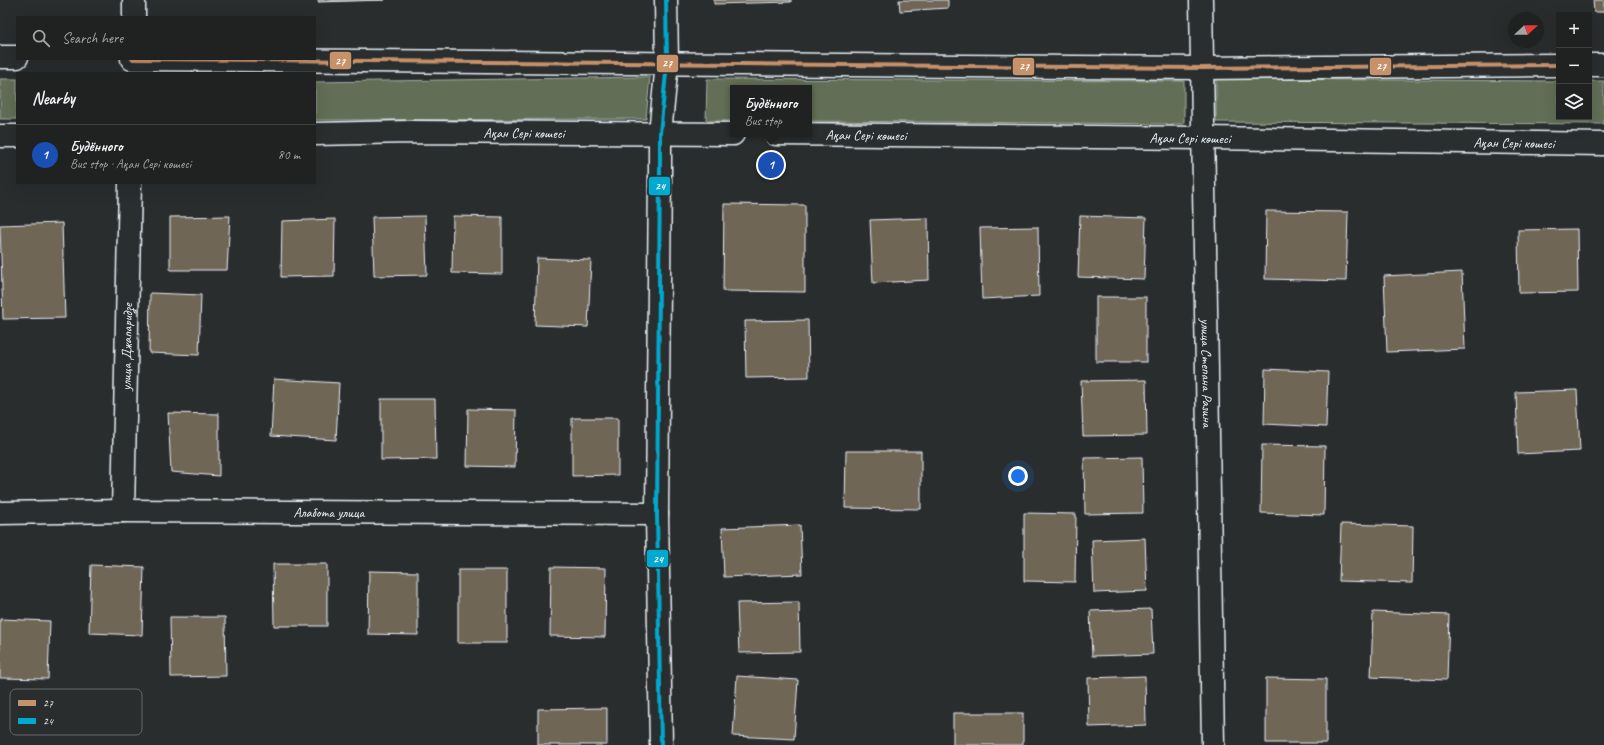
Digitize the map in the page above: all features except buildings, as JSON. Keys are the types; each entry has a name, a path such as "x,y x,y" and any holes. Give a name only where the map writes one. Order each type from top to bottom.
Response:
{"street":[{"path":"134,0 134,16"},
{"path":"661,745 657,514 660,133 667,63 666,0"},
{"name":"улица Степана Разина","path":"1201,0 1213,745"},
{"path":"0,57 16,57"},
{"path":"132,60 133,72"},
{"path":"266,60 1201,68 1556,65"},
{"path":"1592,65 1604,65"},
{"name":"Ақан Сері көшесі","path":"316,134 409,132 730,134"},
{"name":"Ақан Сері көшесі","path":"812,134 1604,144"},
{"path":"0,136 16,136"},
{"name":"улица Джапаридзе","path":"123,511 130,184"},
{"name":"Алабота улица","path":"0,513 123,511 657,514"}],"green space":[{"path":"650,77 646,119 316,120 316,82"},
{"path":"0,79 16,79 16,119 0,119"},
{"path":"707,79 1184,81 1184,124 812,121 812,85 730,85 730,121 706,121"},
{"path":"1216,79 1556,81 1556,120 1592,120 1592,81 1604,81 1604,124 1216,122"}],"transit line":[{"name":"24","path":"661,745 657,514 660,133 667,63 666,0"},
{"name":"27","path":"251,60 1201,68 1556,65"}],"place":[{"name":"Будённого","path":"771,165"}]}
